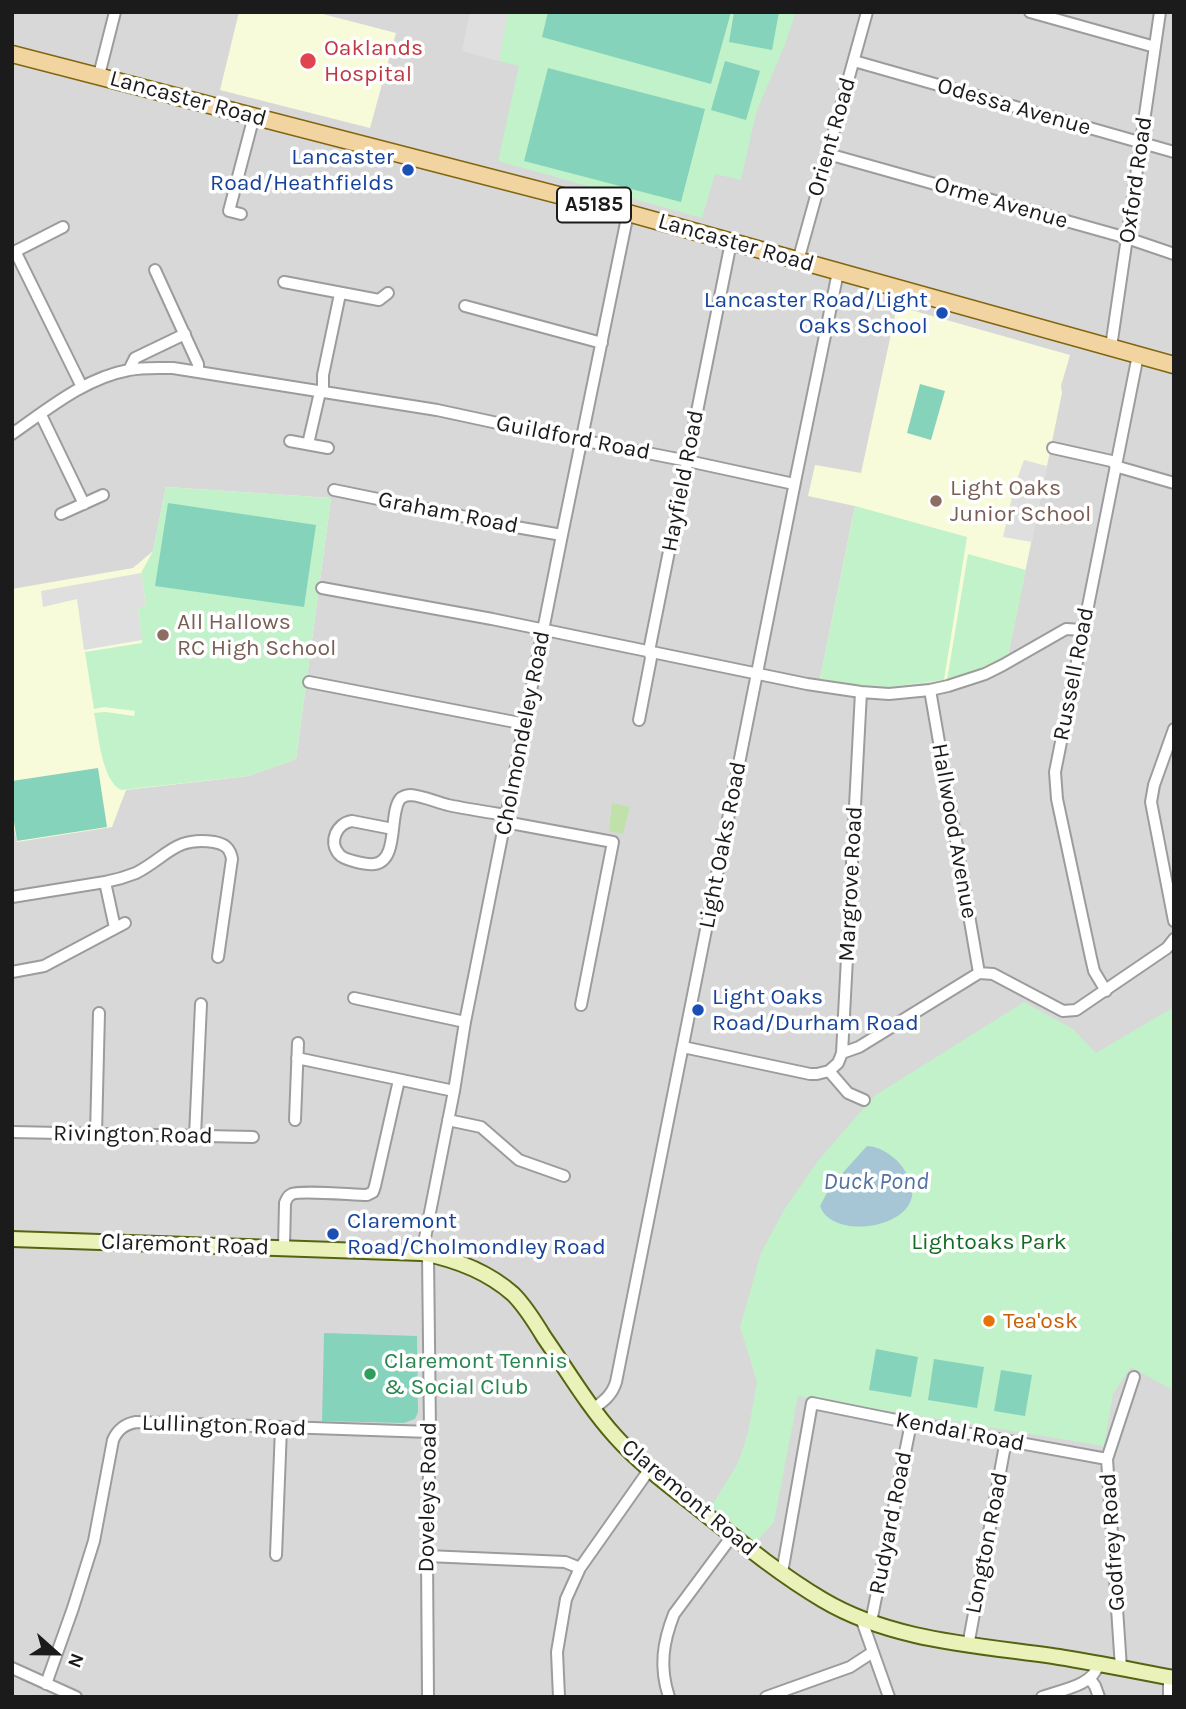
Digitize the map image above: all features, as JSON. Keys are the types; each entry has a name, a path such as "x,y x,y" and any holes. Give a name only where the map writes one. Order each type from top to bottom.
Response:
{"main road":[{"name":"Lancaster Road","path":"12,54 628,213 1174,365"},
{"name":"Claremont Road","path":"12,1240 425,1254 453,1261 481,1273 512,1294 593,1409 615,1437 649,1469 732,1536 825,1601 866,1620 911,1634 968,1646 1059,1657 1171,1678"}],"street":[{"path":"99,75 115,12"},
{"name":"Orient Road","path":"798,261 867,12"},
{"path":"1030,12 1154,47"},
{"name":"Oxford Road","path":"1111,347 1160,12"},
{"name":"Odessa Avenue","path":"853,61 1174,152"},
{"path":"241,214 229,211 254,116"},
{"name":"Orme Avenue","path":"828,154 1127,238 1174,254"},
{"name":"Cholmondeley Road","path":"425,1254 466,1022 628,213"},
{"path":"63,227 13,252 82,387"},
{"name":"Hayfield Road","path":"639,720 649,651 732,242"},
{"path":"155,270 198,364 198,371"},
{"name":"Light Oaks Road","path":"593,1409 607,1399 617,1382 838,272"},
{"path":"284,282 379,300 388,293"},
{"path":"308,444 322,392 340,293"},
{"path":"465,306 602,343"},
{"path":"12,433 82,387 129,370 135,358 185,334"},
{"name":"Russell Road","path":"1106,991 1094,971 1091,958 1056,790 1056,762 1138,355"},
{"name":"Guildford Road","path":"129,370 173,368 198,371 437,410 794,484"},
{"path":"41,415 84,503"},
{"path":"290,441 328,448"},
{"path":"1054,448 1174,483"},
{"name":"Graham Road","path":"334,490 562,535"},
{"path":"61,514 103,495"},
{"path":"322,588 757,674 861,692 889,694 930,690 966,681 985,674 1066,629 1083,630"},
{"path":"309,682 525,724"},
{"name":"Hallwood Avenue","path":"930,690 979,973"},
{"name":"Margrove Road","path":"842,1053 861,692"},
{"path":"1174,729 1154,785 1151,802 1174,921"},
{"path":"394,829 346,822 338,828 334,843 338,853 345,859 376,864 385,859 394,829 398,804 409,795 613,842 581,1006"},
{"path":"12,897 105,882 132,874 187,842 205,841 225,845 230,850 232,859 218,957"},
{"path":"12,972 44,966 120,925 105,882"},
{"path":"683,1047 817,1074 829,1071 838,1063 842,1053 859,1047 979,973 993,974 1067,1012 1076,1010 1106,991 1167,948 1174,939"},
{"path":"354,998 466,1022"},
{"path":"195,1136 201,1004"},
{"path":"96,1134 99,1013"},
{"path":"295,1120 298,1043"},
{"path":"298,1058 454,1091"},
{"path":"829,1071 848,1093 864,1100"},
{"path":"284,1248 285,1203 288,1196 297,1193 367,1195 373,1192 399,1080"},
{"path":"448,1120 481,1127 519,1160 564,1176"},
{"name":"Rivington Road","path":"12,1132 253,1137"},
{"name":"Doveleys Road","path":"425,1254 430,1432 428,1697"},
{"name":"Godfrey Road","path":"1121,1668 1107,1459 1134,1377"},
{"name":"Kendal Road","path":"782,1573 812,1403 1107,1459"},
{"name":"Lullington Road","path":"46,1684 87,1564 100,1514 111,1446 120,1429 136,1422 430,1432"},
{"name":"Rudyard Road","path":"866,1620 911,1423"},
{"path":"276,1555 281,1428"},
{"name":"Longton Road","path":"968,1646 1006,1440"},
{"path":"559,1697 558,1640 566,1599 580,1568 649,1469"},
{"path":"669,1697 663,1667 669,1626 674,1614 732,1536"},
{"path":"427,1556 565,1562 580,1568"},
{"path":"866,1620 873,1652 889,1697"},
{"path":"766,1697 850,1667 873,1652"},
{"path":"1042,1697 1090,1679 1097,1671 1098,1665"},
{"path":"12,1668 76,1697"},
{"path":"1170,1697 1171,1678"},
{"path":"1090,1679 1099,1697"}],"shaded area":[{"path":"12,12 1174,12 1174,1697 12,1697"},
{"name":"Oaklands Hospital","path":"239,12 315,12 396,33 370,128 220,90"},
{"path":"470,12 508,12 499,61 462,51"},
{"name":"Light Oaks Junior School","path":"897,306 1070,355 1061,386 1062,393 1008,655 985,667 941,681 875,689 820,679 855,506 808,496 815,465 861,473"},
{"path":"1024,460 1047,466 1032,542 1003,537 1014,488"},
{"name":"All Hallows RC High School","path":"166,487 331,498 296,759 248,776 126,790 112,827 17,842 12,819 12,589 133,568 153,551"},
{"path":"141,573 146,606 138,608 142,640 84,650 77,599 43,607 41,591"}],"green space":[{"path":"470,12 796,12 756,113 741,180 715,174 702,218 498,161 519,66 462,51"},
{"path":"548,12 731,12 711,84 542,37"},
{"path":"734,12 779,12 772,50 729,42"},
{"path":"725,61 760,71 746,120 711,110"},
{"path":"548,68 705,109 681,202 524,161"},
{"path":"920,384 945,391 931,440 907,433"},
{"name":"All Hallows RC High School","path":"166,487 331,498 296,759 248,776 121,790 114,784 105,767 94,713 134,716 135,711 104,707 94,709 85,652 142,643 138,607 146,606 141,573 153,551"},
{"path":"168,503 316,525 304,607 155,586"},
{"path":"855,506 967,537 944,680 875,689 820,679"},
{"path":"968,554 1026,570 1008,655 947,680"},
{"path":"98,768 107,827 17,841 12,809 12,781"},
{"path":"612,803 630,807 623,834 609,831"},
{"name":"Lightoaks Park","path":"1024,1002 1073,1029 1096,1053 1174,1007 1174,1235 1171,1237 1174,1249 1174,1391 1131,1367 1113,1394 1104,1446 798,1396 774,1522 756,1542 711,1507 738,1463 748,1433 757,1382 740,1327 761,1253 784,1210 817,1162 874,1096"},
{"name":"Claremont Tennis & Social Club","path":"324,1333 417,1336 418,1412 415,1419 404,1423 322,1421"},
{"path":"876,1349 918,1357 911,1397 869,1390"},
{"path":"934,1359 984,1367 977,1408 928,1400"},
{"path":"1001,1370 1032,1375 1025,1416 994,1411"}],"water":[{"name":"Duck Pond","path":"867,1146 883,1150 900,1164 910,1181 912,1198 905,1210 876,1225 858,1227 842,1224 828,1217 820,1206 830,1187"}],"place":[{"name":"Oaklands Hospital","path":"308,61"},
{"name":"Lancaster Road/Heathfields","path":"408,170"},
{"name":"Lancaster Road/Light Oaks School","path":"942,313"},
{"name":"Light Oaks Junior School","path":"936,501"},
{"name":"All Hallows RC High School","path":"163,635"},
{"name":"Light Oaks Road/Durham Road","path":"698,1010"},
{"name":"Claremont Road/Cholmondley Road","path":"333,1234"},
{"name":"Tea'osk","path":"989,1321"},
{"name":"Claremont Tennis & Social Club","path":"370,1374"}]}
